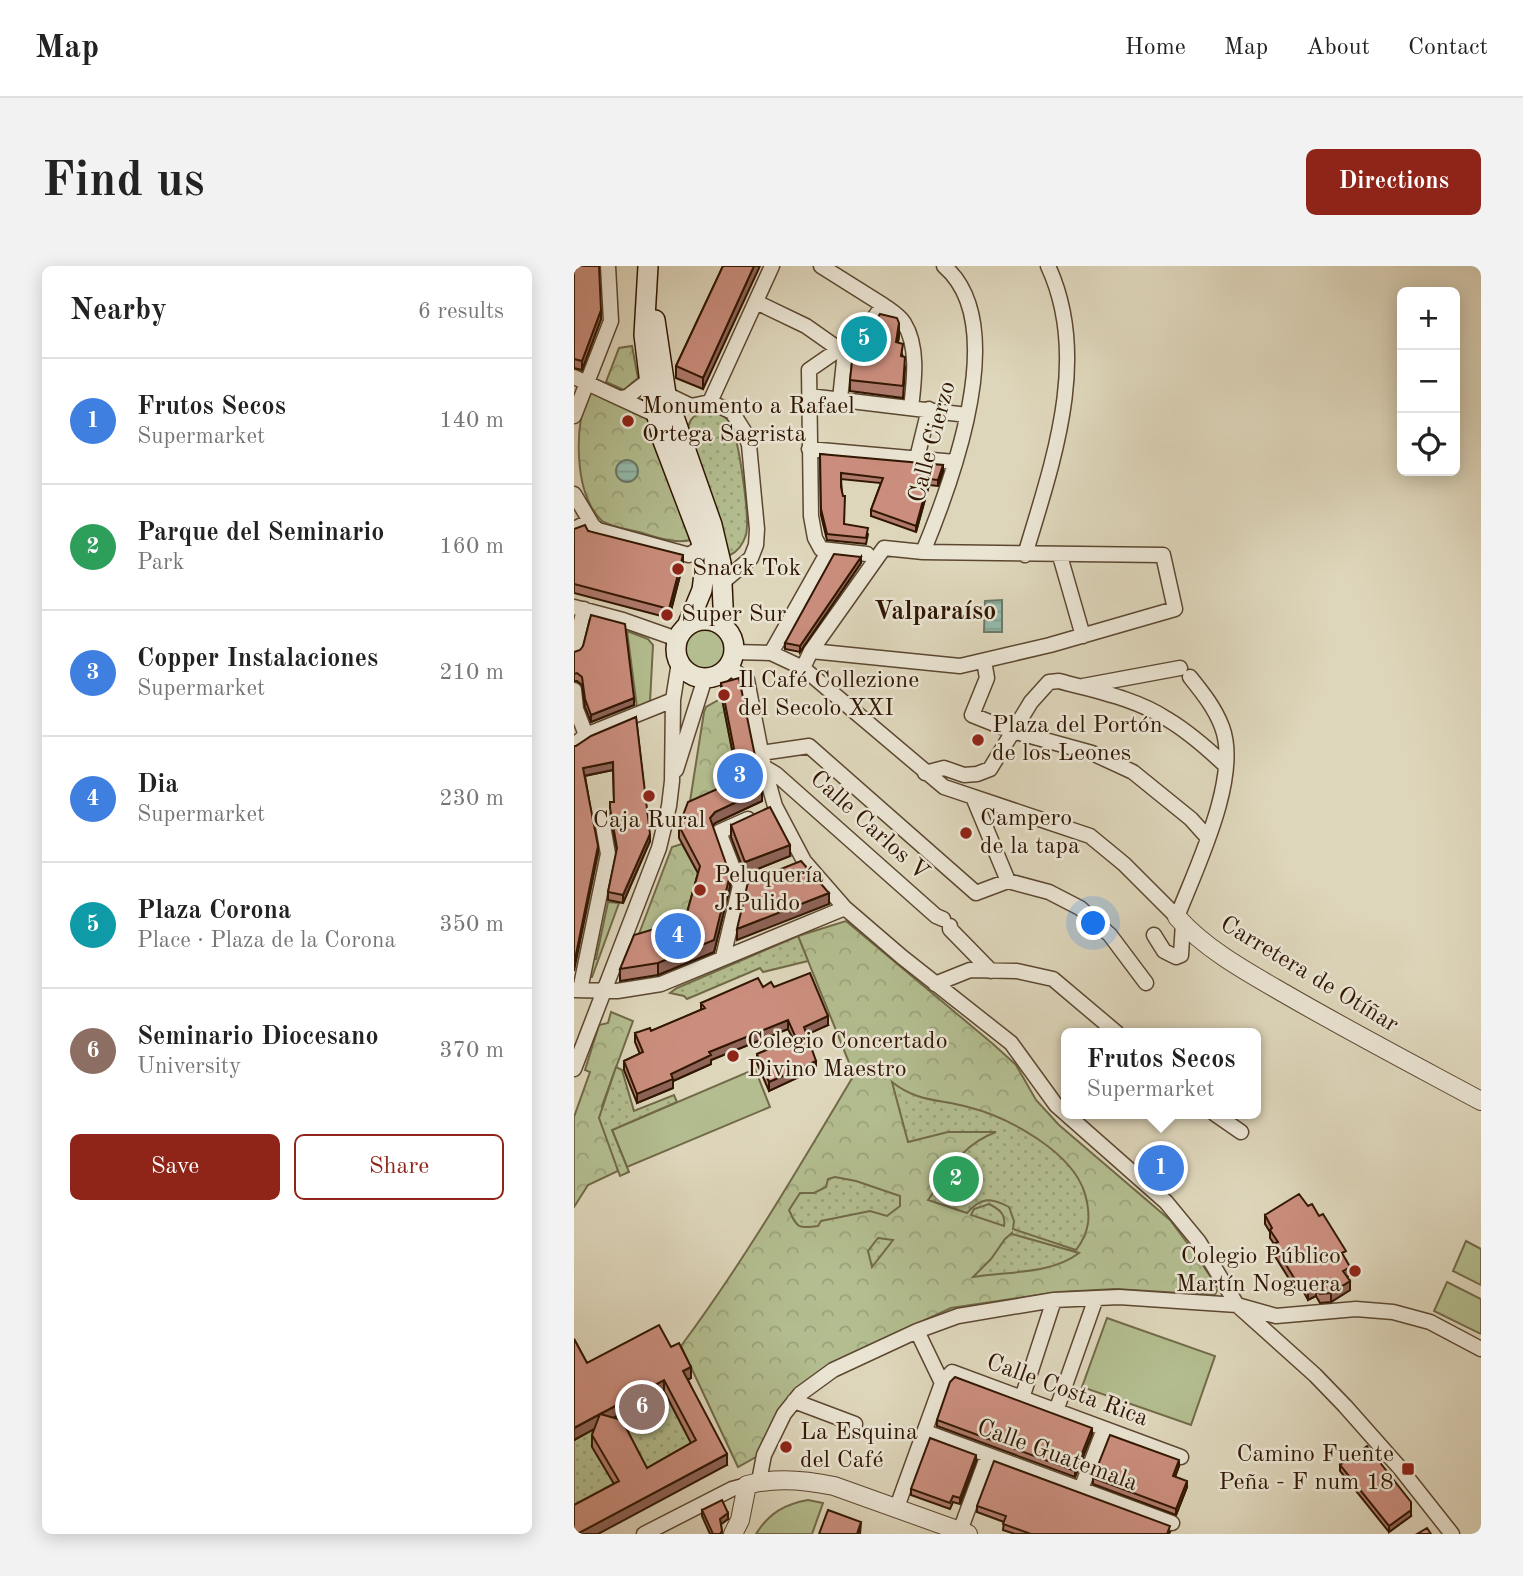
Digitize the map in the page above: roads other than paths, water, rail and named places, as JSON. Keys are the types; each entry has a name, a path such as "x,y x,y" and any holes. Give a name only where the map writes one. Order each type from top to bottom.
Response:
{"main road":[{"path":"648,271 666,394 712,525 723,582 724,627 732,639 731,659 718,674 705,677 693,675 679,662 677,654 682,633 702,590 705,575 701,547 656,415 649,380 644,335 648,271"},
{"path":"682,633 706,620 724,627"}],"street":[{"path":"574,416 580,380 611,321 608,266"},
{"path":"710,402 772,266"},
{"path":"821,266 883,305 905,324 915,371 911,408"},
{"name":"Calle Cierzo","path":"923,552 955,462 975,372 975,338 968,303 958,282 944,266"},
{"path":"1024,555 1045,485 1061,417 1067,357 1065,320 1059,289 1048,266"},
{"path":"756,302 806,326 843,352 840,399"},
{"path":"867,554 821,549 815,538 811,516 808,370 843,352 883,305"},
{"path":"580,380 656,415"},
{"path":"621,398 627,397 649,380"},
{"path":"666,394 691,406 710,402 732,411 749,445 757,529 756,545 751,558 723,582"},
{"path":"809,396 967,415"},
{"path":"677,425 691,406"},
{"path":"917,458 929,409"},
{"path":"809,449 955,462"},
{"path":"574,494 590,522 598,530 689,555 701,547"},
{"path":"574,529 590,522"},
{"path":"803,668 811,651 884,548 923,552 1060,556 1163,555 1175,609 1083,636 960,666 811,651"},
{"path":"771,653 829,550"},
{"path":"1060,556 1083,636"},
{"path":"574,651 579,608 682,633"},
{"name":"Carretera de Otíñar","path":"731,659 771,653 803,668 944,787 1090,836 1124,864 1198,937 1250,974 1481,1101"},
{"path":"731,659 747,680 775,806 798,864 845,908 935,984 1011,1043 1061,1109"},
{"path":"984,661 987,678 972,715 1012,731 1092,753 1133,772 1191,819 1208,838"},
{"path":"574,1069 659,848 672,781 673,700 679,662"},
{"path":"1078,686 1185,673 1209,703 1222,727 1227,748 1220,800 1180,920 1183,951 1181,955 1176,957 1164,951 1154,935"},
{"path":"672,781 705,677"},
{"path":"925,773 944,768 964,775 990,769 1031,702 1049,682 1059,681 1127,700 1165,717 1203,744 1226,766"},
{"path":"574,690 576,709 586,735"},
{"path":"574,745 586,735 673,700"},
{"path":"763,760 809,747 976,893 1008,881 1049,892 1080,908 1110,936 1146,983"},
{"name":"Calle Carlos V","path":"763,760 947,923 991,971"},
{"path":"973,797 1008,881"},
{"path":"723,957 747,884 719,832 775,806"},
{"path":"602,820 608,854 577,990 636,989 661,984 845,908"},
{"path":"935,984 970,970 1017,971 1053,979 1111,1028"},
{"path":"1072,1119 1166,1202 1199,1242 1237,1305 1315,1375 1345,1406 1399,1467 1452,1534"},
{"path":"1223,1119 1241,1132"},
{"path":"1056,1411 1096,1298"},
{"path":"733,1534 764,1455 794,1401 833,1370 917,1331 958,1317 1054,1300 1096,1298 1237,1305 1276,1316 1356,1309 1393,1312 1430,1322 1481,1349"},
{"path":"1022,1398 1054,1300"},
{"path":"897,1507 942,1384 917,1331"},
{"name":"Calle Costa Rica","path":"942,1384 952,1372 1181,1457"},
{"path":"794,1401 855,1423"},
{"path":"1081,1489 1104,1429"},
{"name":"Calle Guatemala","path":"926,1432 1172,1523"},
{"path":"644,1534 732,1489 753,1483 814,1482 851,1491 964,1533 988,1455"}],"place":[{"name":"Plaza Corona","path":"864,339"},
{"name":"Monumento a Rafael Ortega Sagrista","path":"628,421"},
{"name":"Snack Tok","path":"678,569"},
{"name":"Super Sur","path":"667,615"},
{"name":"Il Café Collezione del Secolo XXI","path":"724,695"},
{"name":"Plaza del Portón de los Leones","path":"978,740"},
{"name":"Copper Instalaciones","path":"740,776"},
{"name":"Caja Rural","path":"649,796"},
{"name":"Campero de la tapa","path":"966,833"},
{"name":"Peluquería J.Pulido","path":"700,890"},
{"name":"Dia","path":"678,936"},
{"name":"Colegio Concertado Divino Maestro","path":"733,1056"},
{"name":"Frutos Secos","path":"1161,1168"},
{"name":"Parque del Seminario","path":"956,1179"},
{"name":"Colegio Público Martín Noguera","path":"1355,1271"},
{"name":"Seminario Diocesano","path":"642,1407"},
{"name":"La Esquina del Café","path":"786,1447"},
{"name":"Camino Fuente Peña - F num 18","path":"1408,1469"}],"district":[{"name":"Valparaíso","path":"935,612"}]}
